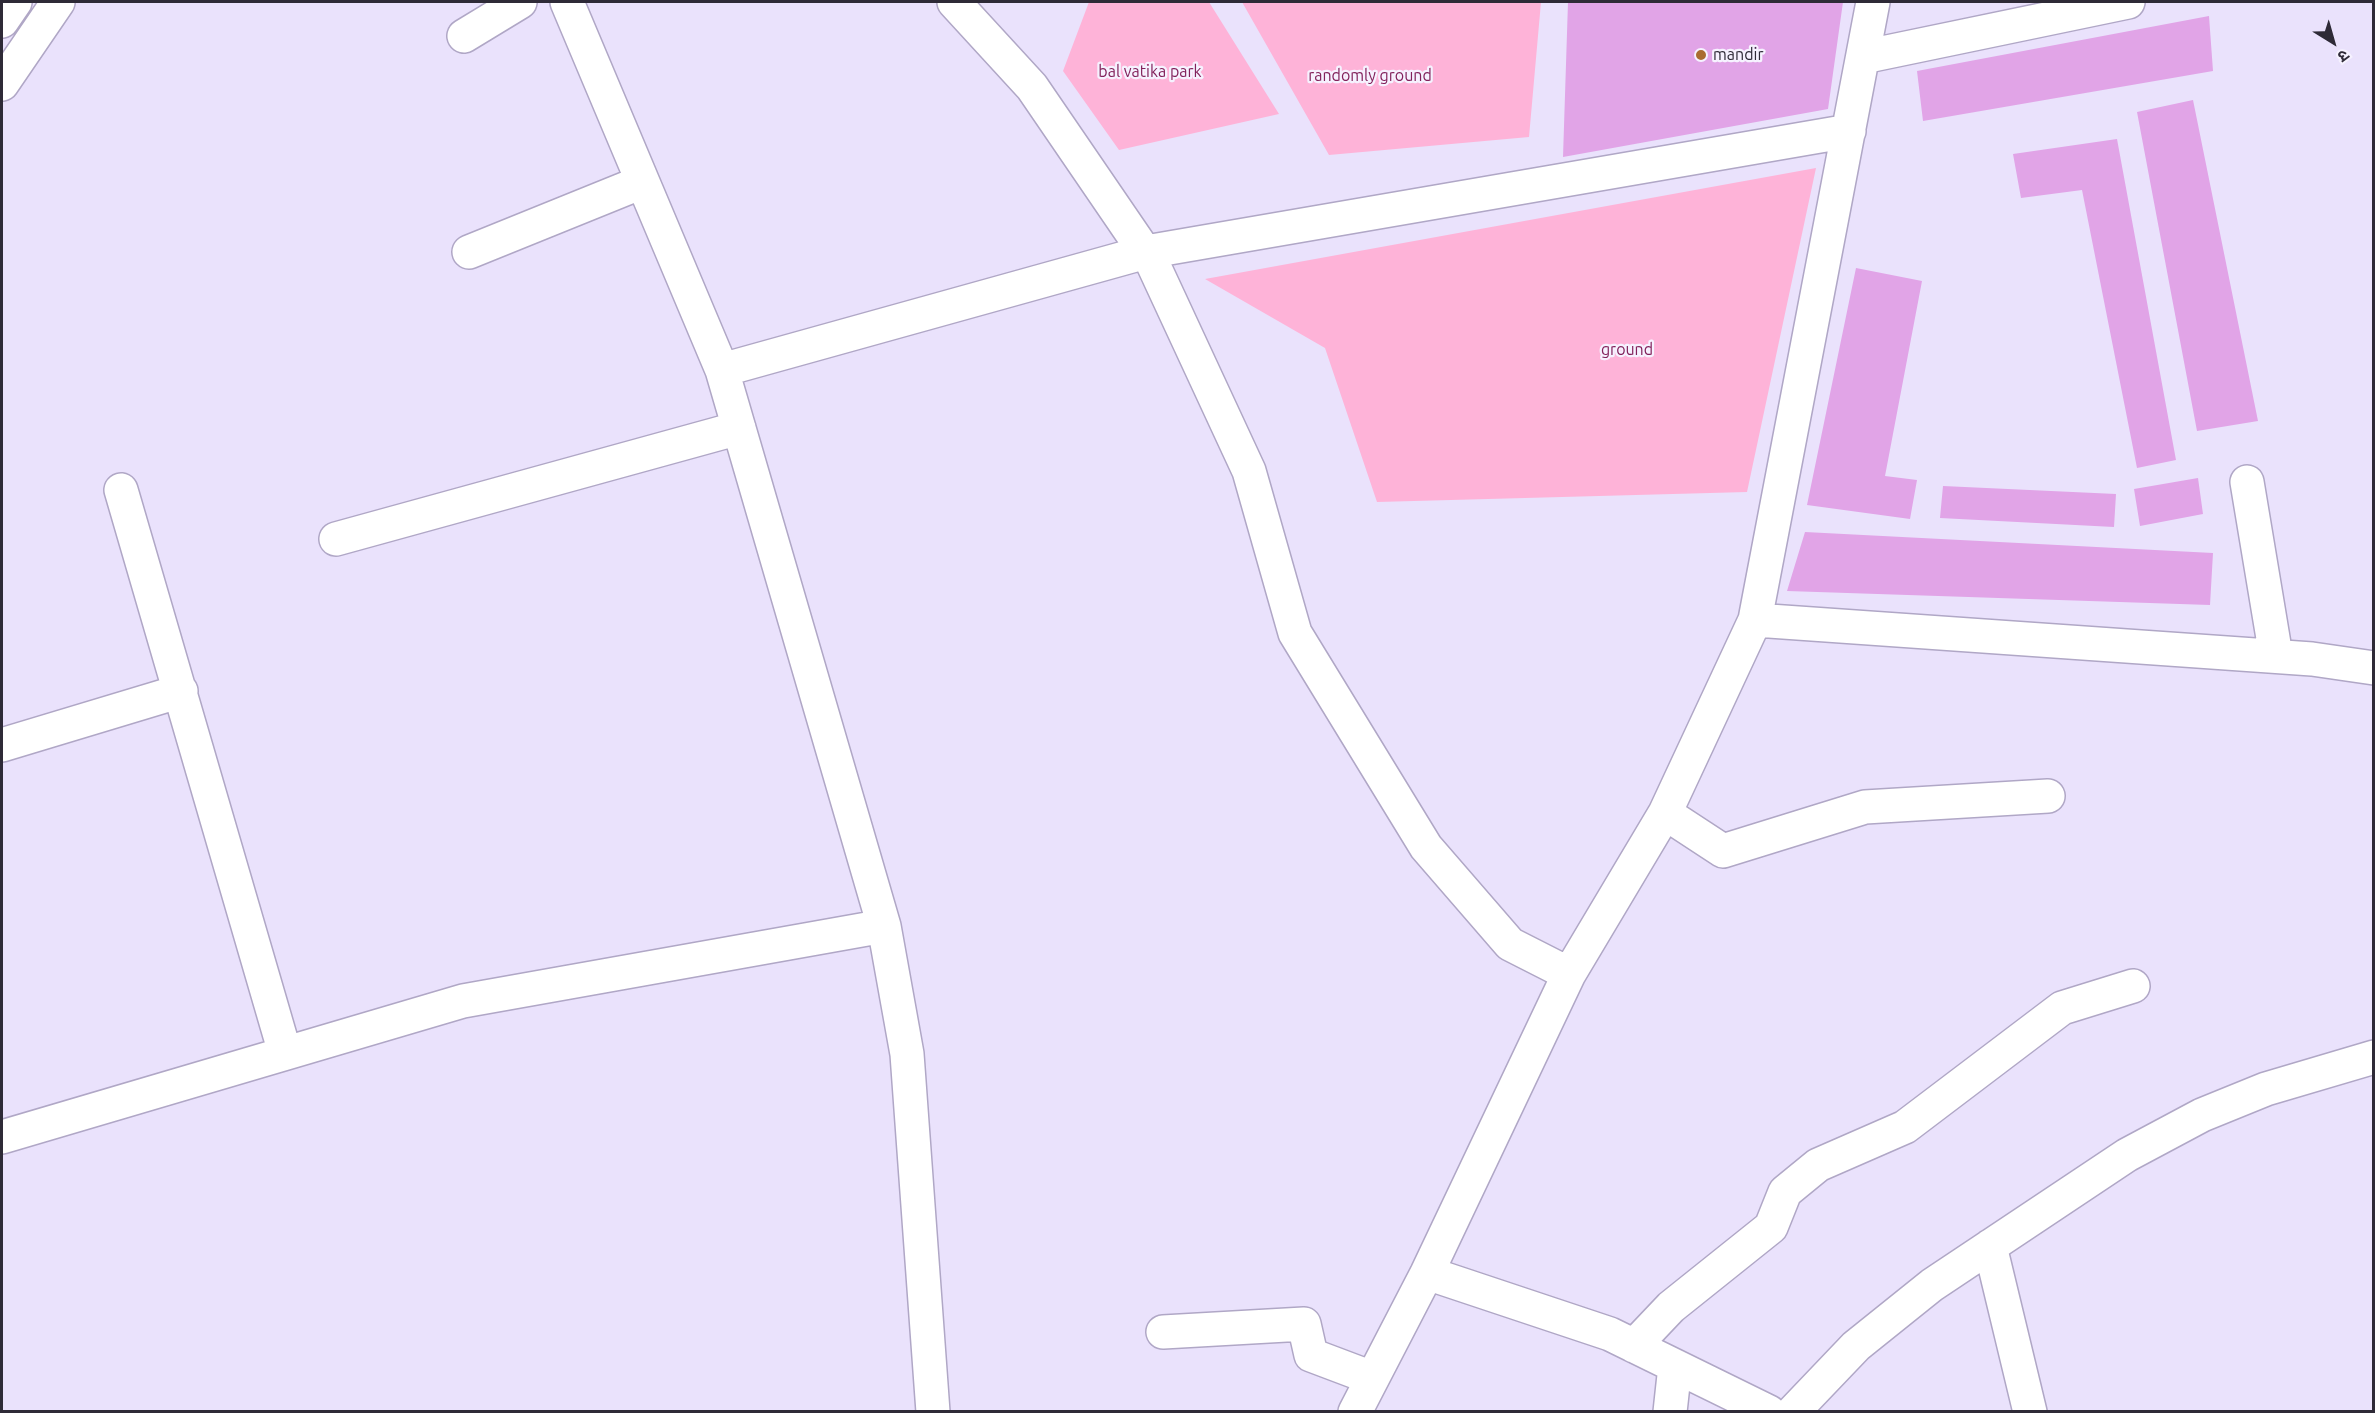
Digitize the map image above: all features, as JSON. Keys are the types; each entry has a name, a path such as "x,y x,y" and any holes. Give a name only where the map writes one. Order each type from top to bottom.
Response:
{"street":[{"path":"2,21 15,2"},
{"path":"2,84 58,2"},
{"path":"464,36 520,2"},
{"path":"567,2 722,370 884,926 907,1054 933,1412"},
{"path":"954,2 1032,87 1146,252 1249,471 1295,633 1426,847 1510,944 1569,974"},
{"path":"1355,1412 1427,1273 1569,974 1665,813 1755,621 1873,2"},
{"path":"1863,57 2128,2"},
{"path":"722,370 1146,252 1354,214 1849,131"},
{"path":"469,252 642,182"},
{"path":"336,539 739,428"},
{"path":"2247,482 2276,656"},
{"path":"121,490 285,1053"},
{"path":"1755,621 2276,656 2373,668"},
{"path":"2,745 181,691"},
{"path":"1665,813 1723,850 1865,807 2048,796"},
{"path":"2,1137 463,1001 884,926"},
{"path":"1634,1346 1671,1307 1771,1227 1785,1192 1818,1165 1905,1126 2062,1008 2133,986"},
{"path":"1793,1412 1856,1346 1932,1285 2127,1155 2202,1115 2266,1089 2373,1057"},
{"path":"1990,1246 2030,1412"},
{"path":"1427,1273 1610,1334 1768,1412"},
{"path":"1163,1332 1305,1324 1311,1355 1372,1378"},
{"path":"1670,1412 1674,1366"}],"green space":[{"name":"bal vatika park","path":"1089,2 1209,2 1279,114 1119,150 1063,71"},
{"name":"randomly ground","path":"1242,2 1541,2 1529,137 1329,155"},
{"name":"ground","path":"1816,168 1747,492 1377,502 1325,348 1205,279"}],"building":[{"name":"mandir","path":"1568,2 1843,2 1828,109 1563,157"},
{"path":"2209,16 2213,71 1923,121 1917,71"},
{"path":"2193,100 2258,421 2197,431 2137,112"},
{"path":"2117,139 2176,460 2137,468 2082,190 2021,198 2013,154"},
{"path":"1856,268 1922,281 1885,476 1917,480 1910,519 1807,505"},
{"path":"2198,478 2203,514 2140,526 2134,489"},
{"path":"1943,486 2116,494 2114,527 1940,518"},
{"path":"1805,532 2213,553 2210,605 1787,591"}],"place":[{"name":"mandir","path":"1701,55"}]}
